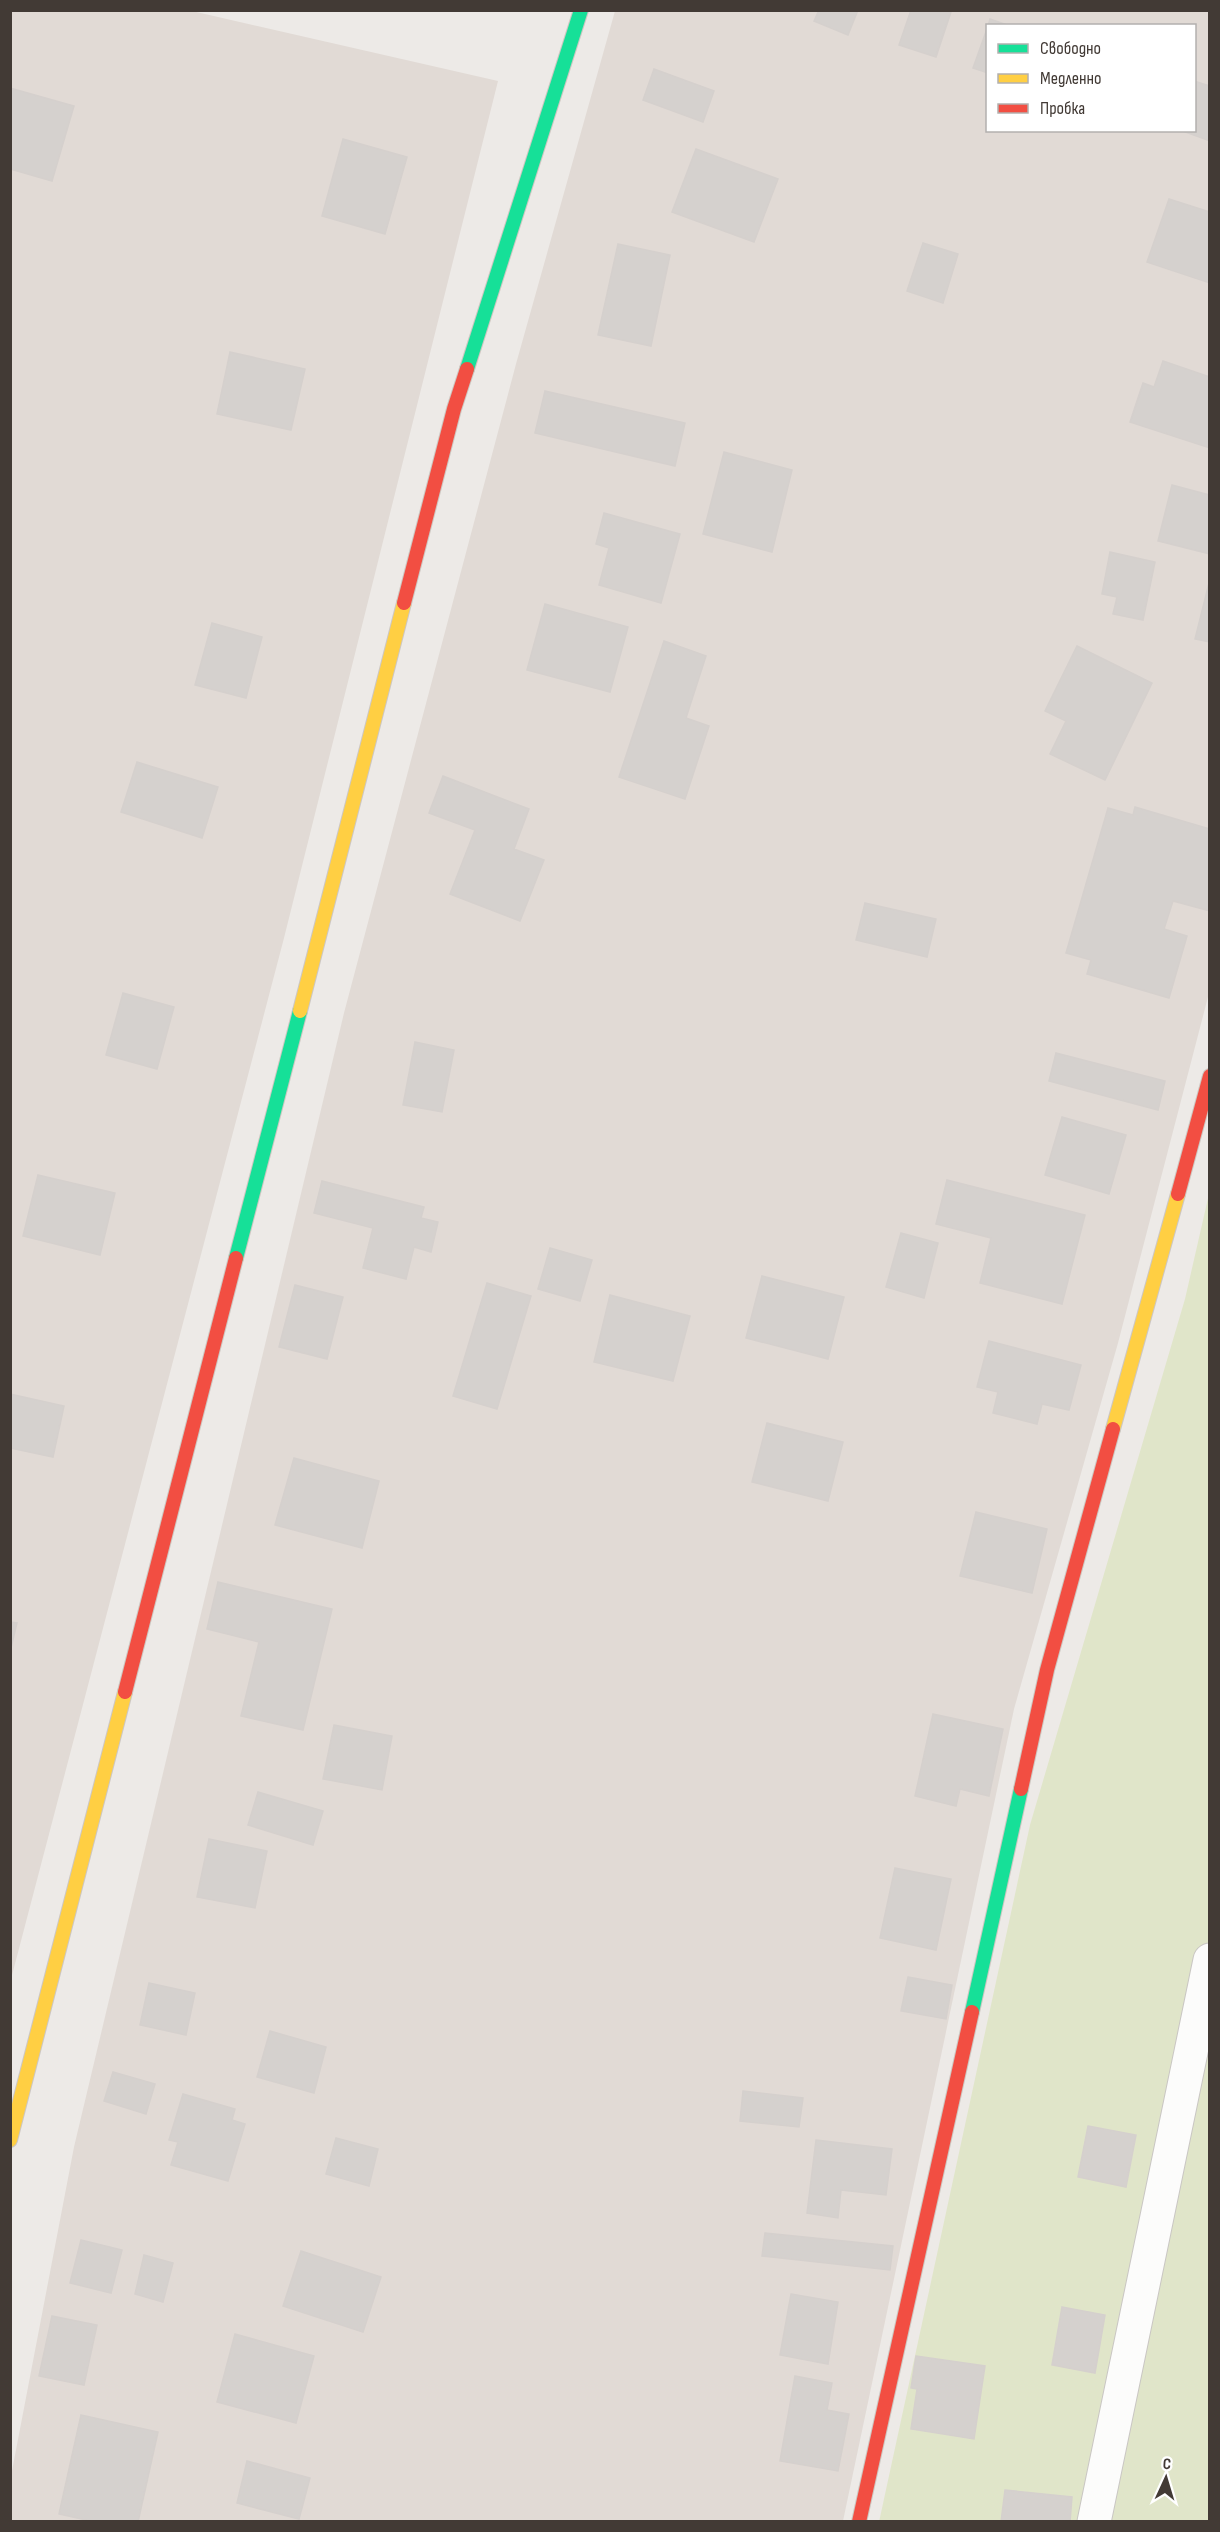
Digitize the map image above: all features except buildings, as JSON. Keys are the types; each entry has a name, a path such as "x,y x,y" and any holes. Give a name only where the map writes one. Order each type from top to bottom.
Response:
{"street":[{"path":"10,2140 454,409 581,10"},
{"path":"859,2522 1047,1670 1209,1076"},
{"path":"1094,2522 1209,1960"}],"shaded area":[{"path":"11,11 192,11 498,81 284,938 11,1979"},
{"path":"615,11 1209,11 1209,993 1118,1343 1014,1709 843,2521 11,2522 11,2476 74,2147 344,1013 516,364"}],"green space":[{"path":"1209,1194 1209,2521 879,2522 1030,1825 1185,1299"}],"traffic: fast":[{"path":"467,369 581,10"},
{"path":"236,1258 300,1011"},
{"path":"972,2012 1021,1789"}],"traffic: slow":[{"path":"300,1011 404,603"},
{"path":"1113,1429 1178,1194"},
{"path":"10,2140 125,1692"}],"traffic: jam":[{"path":"404,603 454,409 467,369"},
{"path":"1178,1194 1210,1076"},
{"path":"125,1692 236,1258"},
{"path":"1021,1789 1047,1670 1113,1429"},
{"path":"859,2522 972,2012"}]}
